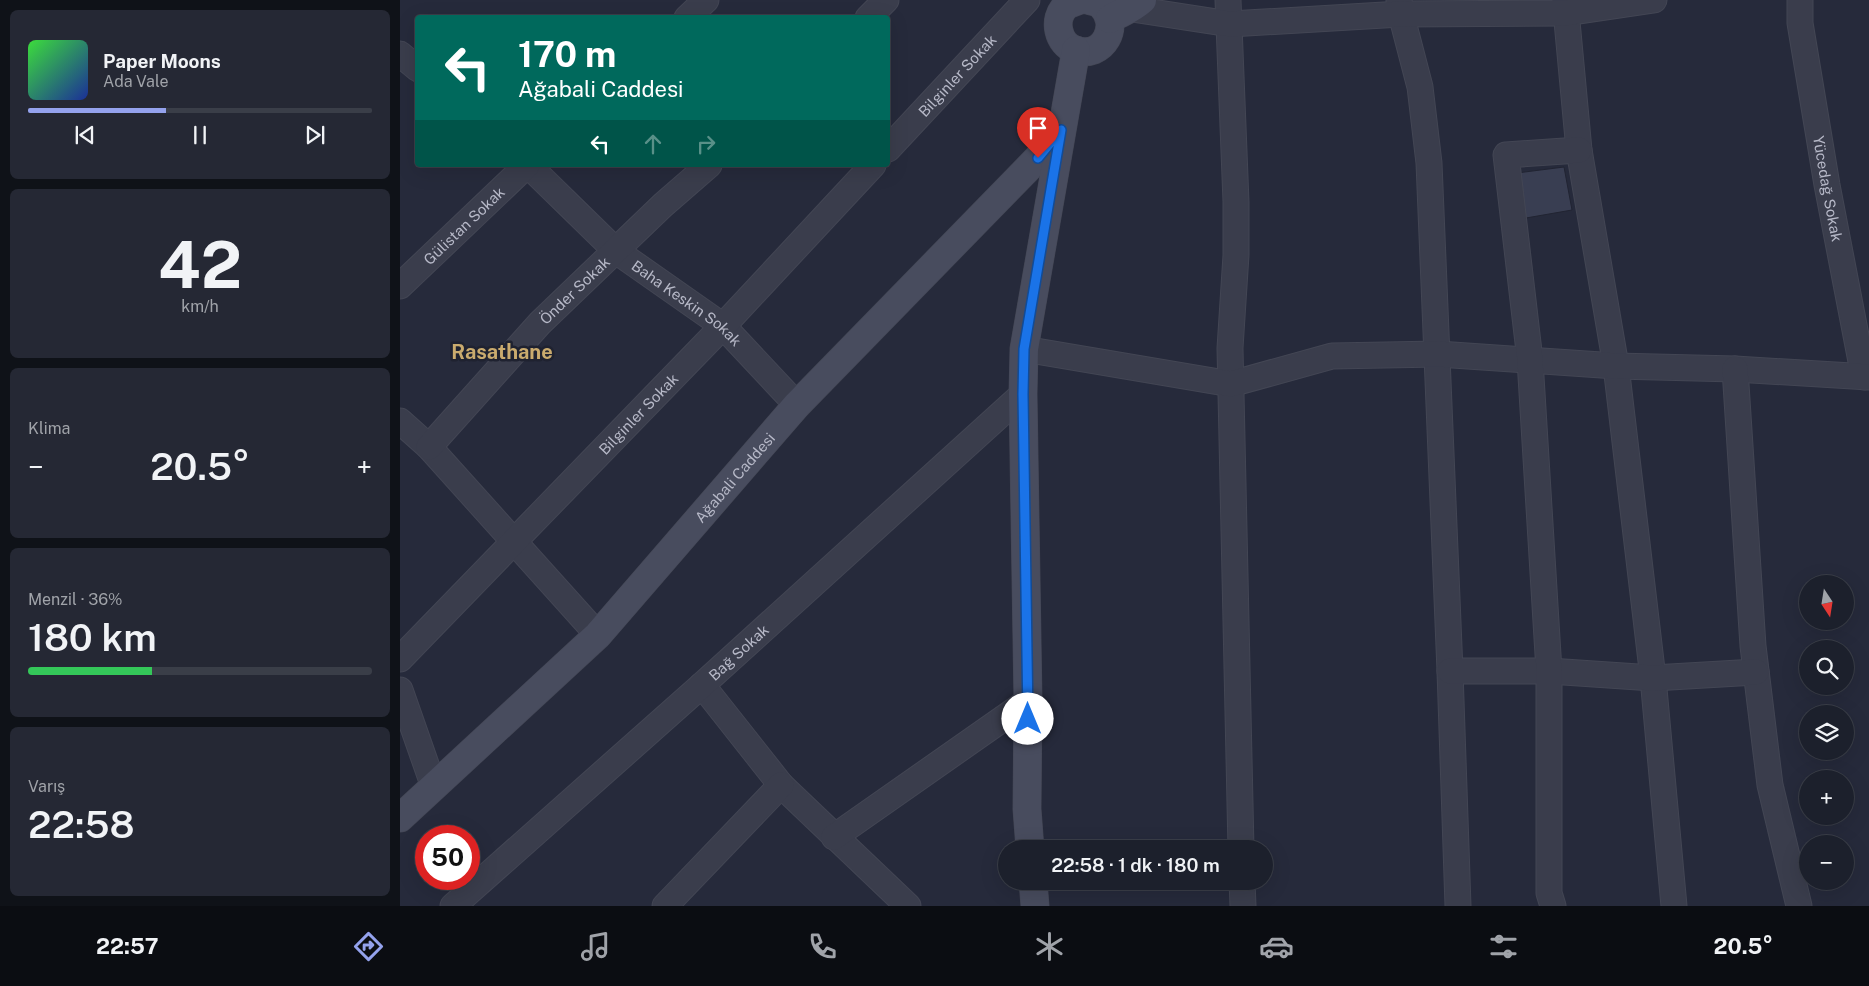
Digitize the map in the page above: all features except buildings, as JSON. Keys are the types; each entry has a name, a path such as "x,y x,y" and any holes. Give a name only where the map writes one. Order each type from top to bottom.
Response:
{"main road":[{"path":"1074,1 1128,9 1102,45 1090,51 1076,50 1064,43 1058,31 1059,17 1074,1"},
{"path":"1029,840 1027,809 1028,701 1023,394 1024,349 1076,50"},
{"name":"Ağabali Caddesi","path":"400,818 598,636 797,405 1038,158 1061,130"},
{"path":"1033,890 1034,906"}],"street":[{"path":"690,15 706,0"},
{"path":"871,15 886,0"},
{"name":"Bilginler Sokak","path":"890,147 1027,0"},
{"path":"1128,9 1229,12 1400,7 1565,6 1654,0"},
{"name":"Yücedağ Sokak","path":"1800,0 1800,23 1827,185 1866,377"},
{"path":"1565,6 1579,150 1616,366 1653,678 1674,906"},
{"path":"1400,7 1420,87 1429,163 1438,354 1458,906"},
{"path":"1229,12 1236,202 1236,255 1230,348 1241,840"},
{"path":"400,54 415,66"},
{"path":"1553,906 1549,893 1549,671 1530,360 1506,155 1579,150"},
{"name":"Gülistan Sokak","path":"400,286 526,167"},
{"name":"Baha Keskin Sokak","path":"530,167 616,251 723,326 797,405"},
{"name":"Önder Sokak","path":"429,447 540,324 707,167"},
{"name":"Bilginler Sokak","path":"400,659 723,326 871,167"},
{"path":"1024,349 1231,384 1332,356 1438,354 1616,366 1735,369 1866,377"},
{"path":"1735,369 1756,672 1770,785 1799,906"},
{"name":"Bağ Sokak","path":"457,905 1023,394"},
{"path":"400,421 429,447 598,636"},
{"path":"1450,671 1549,671 1653,678 1756,672"},
{"path":"702,685 781,785 908,906"},
{"path":"400,690 434,787"},
{"path":"834,837 1028,701"},
{"path":"665,906 781,785"},
{"path":"1242,890 1243,906"}],"district":[{"name":"Rasathane","path":"502,352"}],"route":[{"path":"1028,719 1024,349 1061,130 1038,158"}]}
